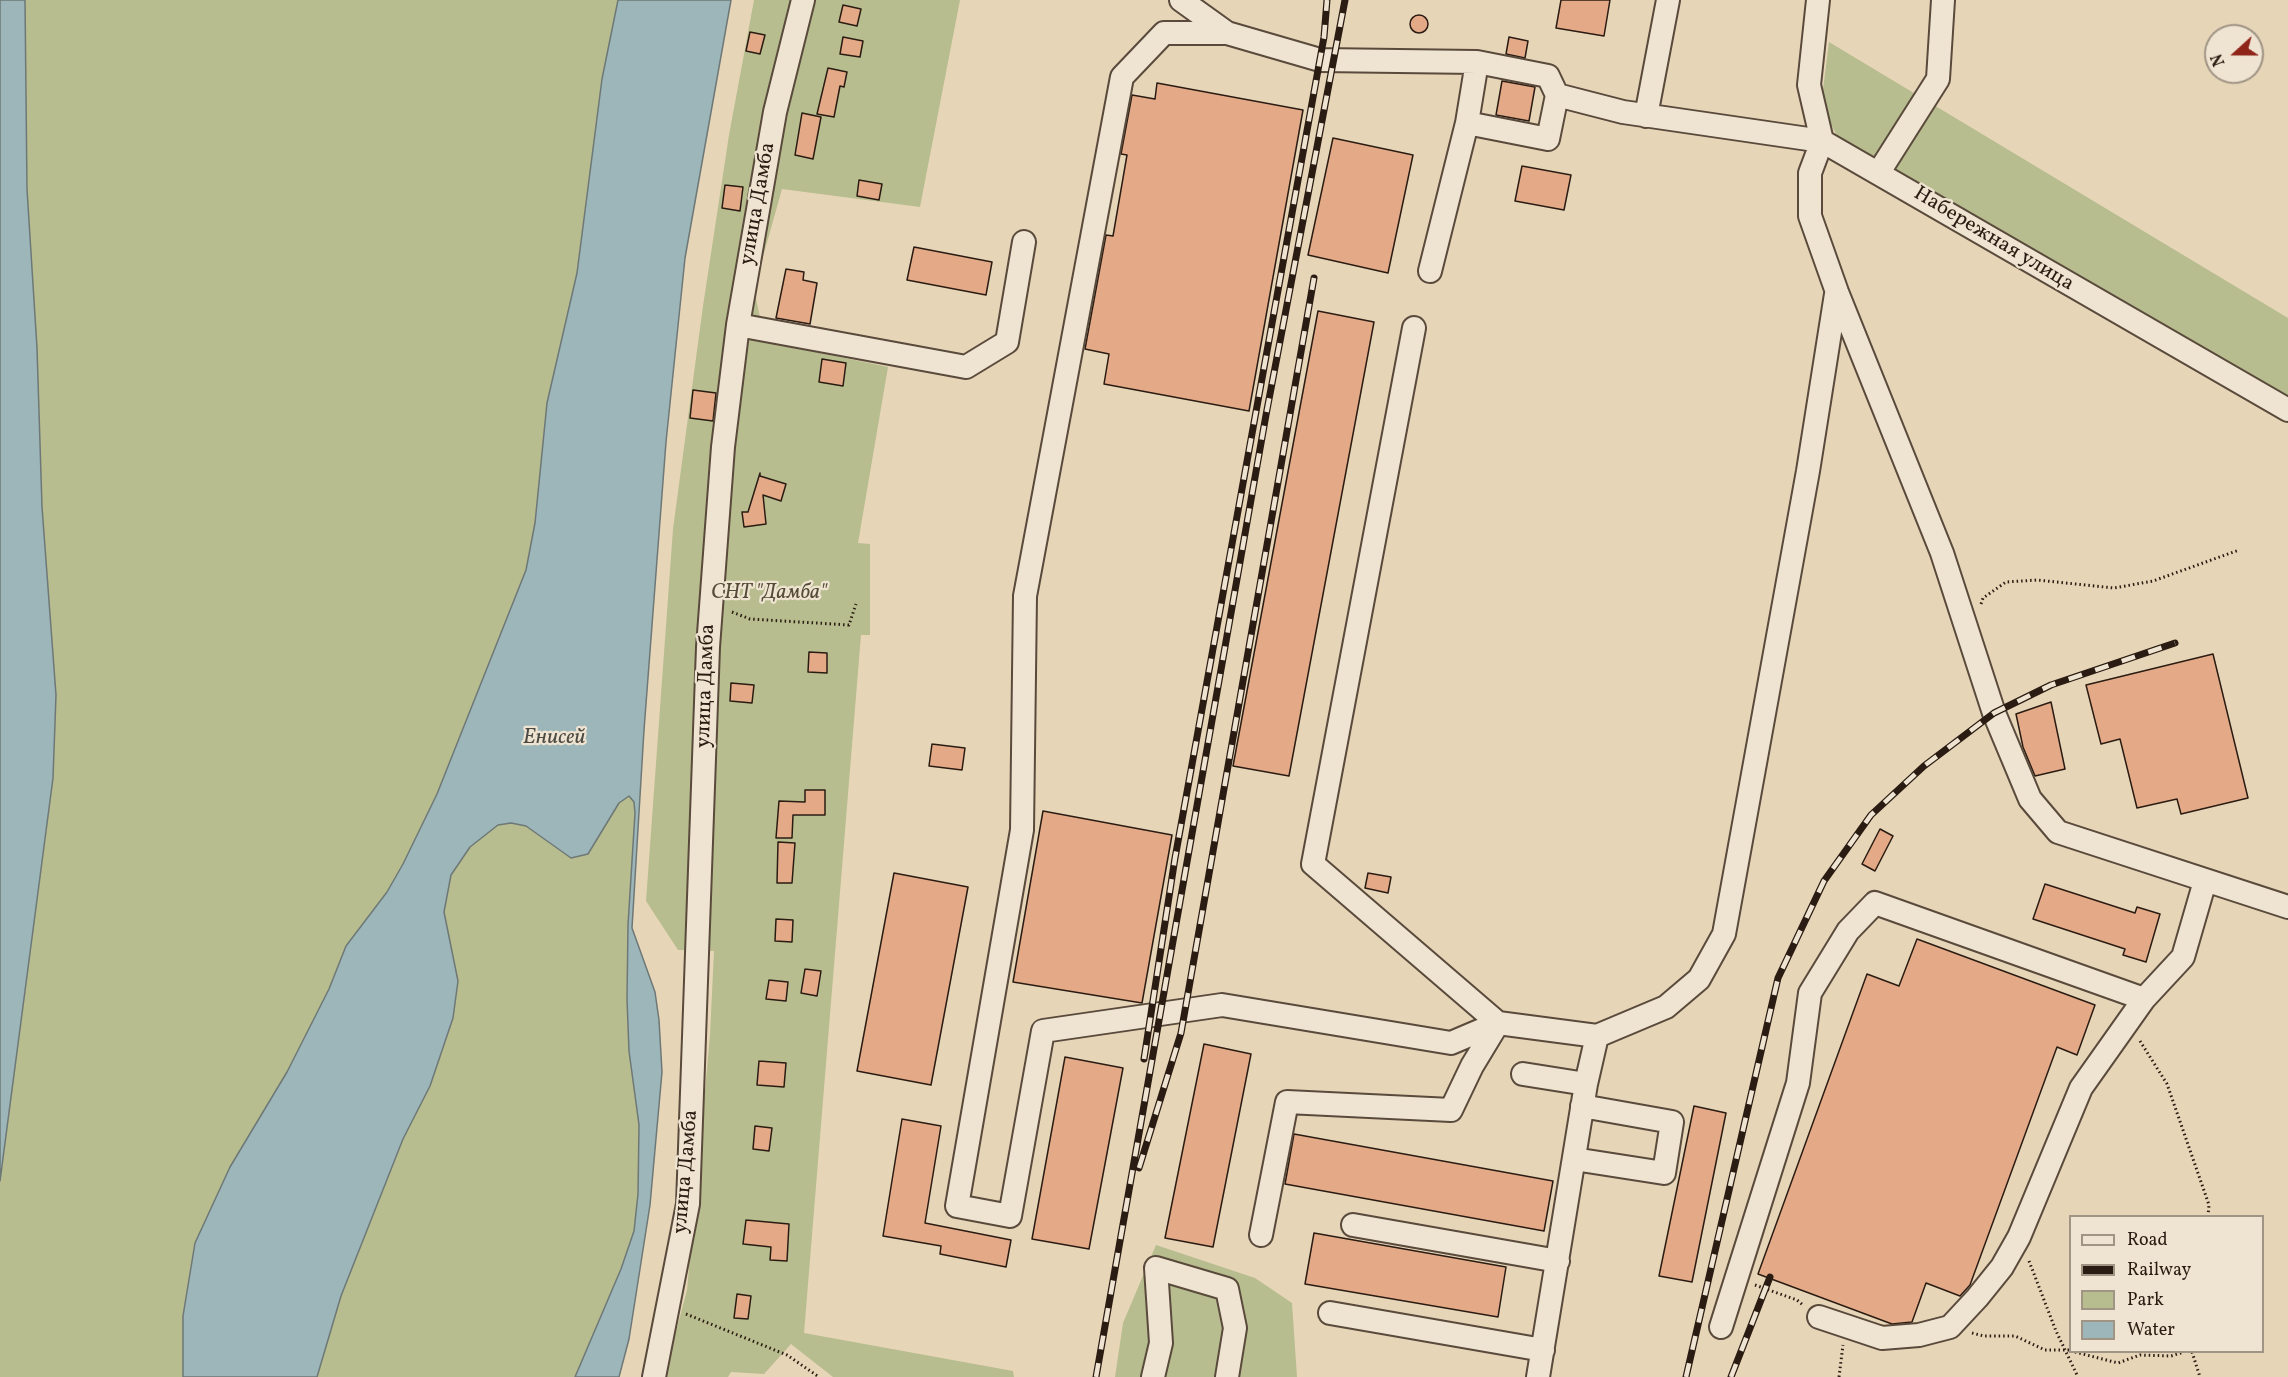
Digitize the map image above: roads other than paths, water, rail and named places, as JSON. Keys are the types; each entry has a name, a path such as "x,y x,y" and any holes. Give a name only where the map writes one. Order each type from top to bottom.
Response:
{"street":[{"name":"улица Дамба","path":"654,1377 688,1204 710,603 723,447 738,325 775,112 803,0"},
{"path":"1180,0 1227,33"},
{"path":"1646,116 1668,0"},
{"path":"1818,0 1809,85 1821,141 1810,173 1810,216 1837,292 1942,553 1994,713 2030,799 2058,832 2288,907"},
{"path":"1879,172 1938,80 1943,0"},
{"path":"1467,123 1548,139 1557,95 1548,76 1477,62 1320,60 1227,33 1164,33 1122,77 1025,596 1022,830 957,1206 1010,1216 1043,1031 1222,1005 1452,1043 1498,1023 1597,1036 1666,1007 1699,979 1724,934 1808,471 1837,292"},
{"path":"1430,271 1467,123 1477,62"},
{"name":"Набережная улица","path":"1557,95 1646,116 1821,141 1879,172 2288,411"},
{"path":"738,325 966,367 1006,342 1024,242"},
{"path":"1414,328 1313,864 1498,1023"},
{"path":"1819,1317 1882,1338 1919,1335 1950,1327 1977,1298 2002,1267 2019,1237 2081,1089 2144,999 2183,957 2205,881"},
{"path":"1721,1327 1798,1083 1810,993 1848,931 1875,903 2144,999"},
{"path":"1261,1234 1287,1102 1451,1110 1472,1066 1498,1023"},
{"path":"1538,1377 1584,1095 1597,1036"},
{"path":"1523,1074 1672,1122 1664,1173 1575,1159"},
{"path":"1353,1225 1558,1261"},
{"path":"1153,1377 1161,1343 1156,1268 1227,1289 1235,1328 1227,1377"},
{"path":"1330,1313 1543,1350"}],"water":[{"path":"0,0 25,0 27,189 37,348 42,507 56,695 53,778 0,1181"},
{"name":"Енисей","path":"618,0 731,0 685,258 666,442 644,730 632,928 655,992 662,1072 650,1205 629,1339 619,1377 575,1377 621,1269 634,1231 638,1194 639,1125 629,1051 627,999 628,925 635,813 634,802 629,796 619,803 588,854 571,858 526,826 511,823 498,825 470,847 451,875 444,912 458,981 453,1018 430,1086 403,1139 341,1296 317,1377 183,1377 183,1316 195,1243 230,1167 287,1072 329,989 346,946 387,892 403,864 437,794 526,570 535,523 547,403 577,273 602,79"}],"railway":[{"path":"1144,1059 1175,858 1324,37 1327,0"},
{"path":"1096,1377 1266,415 1345,0"},
{"path":"1139,1168 1181,1033 1314,278"},
{"path":"1686,1377 1778,978 1824,881 1871,815 1924,766 1994,713 2051,685 2175,643"},
{"path":"1731,1377 1770,1277"}],"park label":[{"name":"СНТ \"Дамба\"","path":"769,594"}]}
